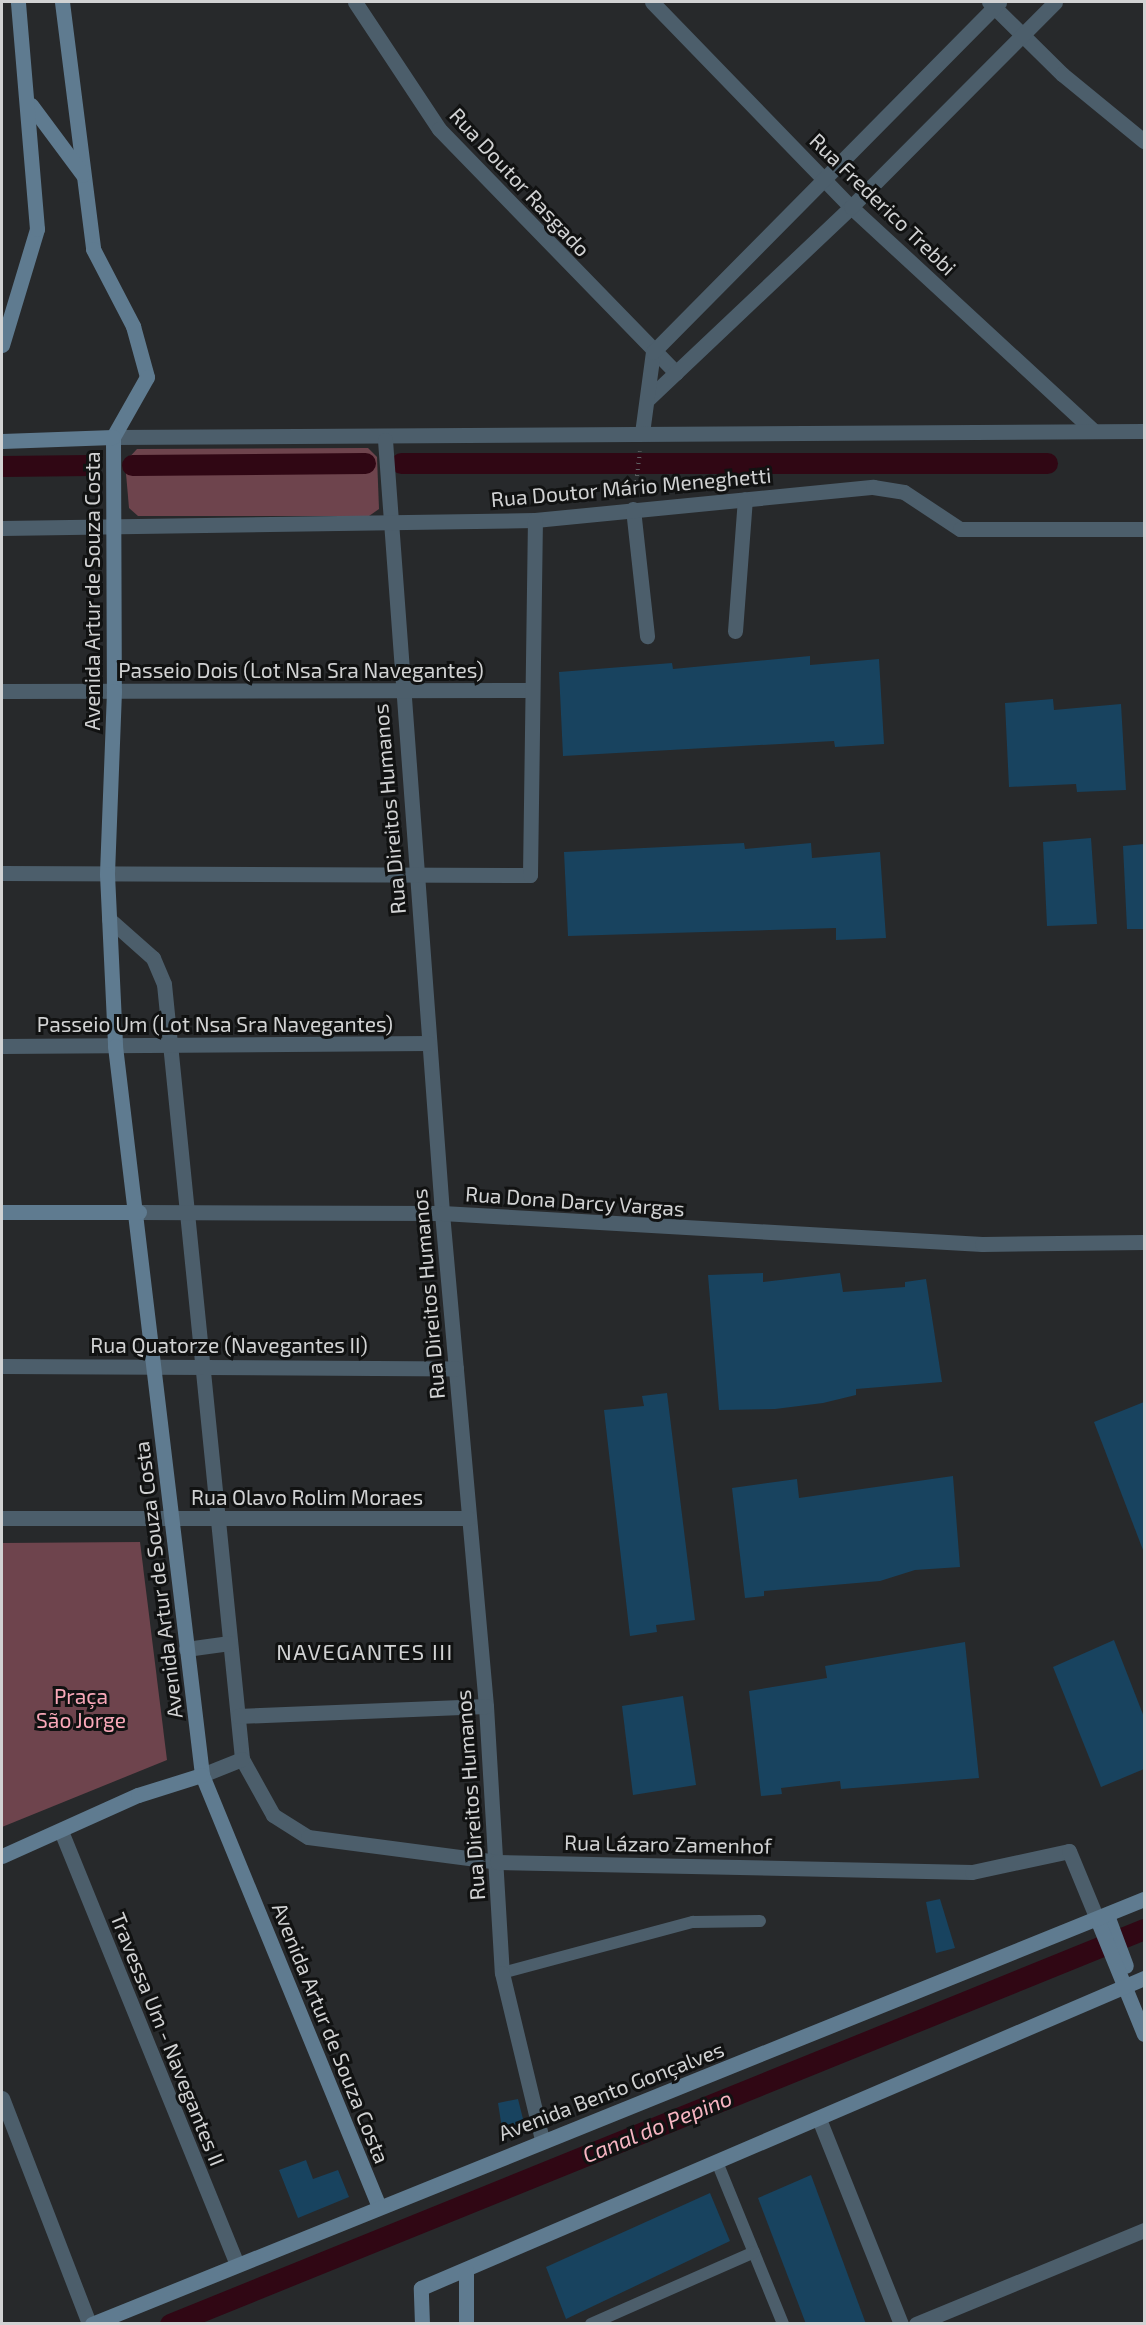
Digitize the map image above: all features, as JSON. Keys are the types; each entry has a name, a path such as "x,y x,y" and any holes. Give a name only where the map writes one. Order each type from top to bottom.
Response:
{"street":[{"name":"Avenida Artur de Souza Costa","path":"2,345 37,229 31,105 18,2"},
{"name":"Avenida Artur de Souza Costa","path":"62,2 93,249 133,326 147,377 112,438 116,526 114,691 107,874 115,1046 139,1212 170,1518 202,1775 378,2204"},
{"name":"Rua Doutor Rasgado","path":"355,2 439,129 652,352 676,373"},
{"name":"Rua Frederico Trebbi","path":"652,2 851,207 1093,430"},
{"path":"648,399 851,207 1055,2"},
{"path":"642,433 652,352 826,179 994,3 1023,35 1144,141"},
{"name":"Avenida Artur de Souza Costa","path":"31,105 84,176"},
{"name":"Rua Doutor Mário Meneghetti","path":"2,441 112,438 385,440 642,433 1144,431"},
{"name":"Rua Direitos Humanos","path":"385,440 400,692 428,1043 486,1706 502,1973 542,2139"},
{"name":"Rua Doutor Mário Meneghetti","path":"2,528 536,520 873,487 904,492 960,529 1144,529"},
{"path":"735,631 746,499"},
{"path":"633,510 646,636"},
{"path":"2,873 416,871 530,875 529,690 536,520"},
{"name":"Passeio Dois (Lot Nsa Sra Navegantes)","path":"2,691 529,690"},
{"path":"2,1856 138,1795 202,1775 242,1759 217,1518 190,1212 164,984 153,958 109,920"},
{"name":"Passeio Um (Lot Nsa Sra Navegantes)","path":"2,1046 428,1043"},
{"name":"Rua Dona Darcy Vargas","path":"2,1212 442,1213 970,1244 1144,1242"},
{"name":"Rua Quatorze (Navegantes II)","path":"2,1366 203,1364 456,1368"},
{"name":"Rua Olavo Rolim Moraes","path":"2,1518 468,1518"},
{"path":"186,1649 230,1643"},
{"path":"238,1716 486,1706"},
{"name":"Rua Lázaro Zamenhof","path":"242,1759 273,1815 308,1838 497,1862 972,1872 1069,1851 1102,1917"},
{"name":"Travessa Um - Navegantes II","path":"61,1831 237,2264"},
{"name":"Avenida Bento Gonçalves","path":"91,2324 378,2204 1144,1899"},
{"path":"1102,1917 1130,1979 1144,2034"},
{"path":"422,2324 421,2288 819,2119 1130,1979"},
{"path":"2,2098 91,2324"},
{"path":"819,2119 901,2324"},
{"path":"916,2324 1144,2230"},
{"path":"466,2270 466,2324"}],"lane":[{"path":"502,1973 693,1922 760,1921"},
{"path":"717,2162 783,2324"},
{"path":"591,2324 754,2252"}],"path":[{"path":"637,475 640,453"}],"green space":[{"path":"368,448 377,457 379,509 369,516 138,516 129,508 125,462 137,449"},
{"name":"Praça São Jorge","path":"140,1542 167,1760 2,1827 2,1543"}],"building":[{"path":"810,656 810,665 879,659 884,744 835,747 834,741 563,756 559,672 672,663 673,669"},
{"path":"1053,699 1054,710 1121,704 1126,790 1077,792 1076,784 1009,787 1005,703"},
{"path":"1091,838 1097,924 1047,926 1043,842"},
{"path":"744,843 745,849 811,843 812,858 880,852 886,938 836,940 836,928 568,936 564,852"},
{"path":"1144,844 1144,929 1127,929 1123,846"},
{"path":"763,1273 763,1282 840,1273 843,1292 905,1287 905,1282 926,1279 942,1382 856,1389 856,1395 823,1403 775,1409 719,1410 708,1275"},
{"path":"667,1393 695,1620 656,1625 657,1632 630,1636 604,1410 644,1406 642,1396"},
{"path":"1144,1402 1144,1550 1143,1550 1094,1422"},
{"path":"953,1476 960,1567 915,1570 880,1581 764,1591 764,1596 745,1598 732,1488 797,1479 799,1498"},
{"path":"1114,1640 1144,1717 1144,1769 1101,1787 1053,1667"},
{"path":"965,1642 979,1778 841,1789 840,1781 781,1788 782,1794 761,1796 749,1691 827,1678 825,1666"},
{"path":"683,1696 696,1785 633,1795 622,1706"},
{"path":"940,1899 955,1948 936,1953 926,1902"},
{"path":"518,2099 525,2127 503,2135 498,2103"},
{"path":"306,2160 313,2179 338,2170 349,2197 298,2218 279,2170"},
{"path":"811,2175 866,2324 806,2324 758,2198"},
{"path":"710,2193 730,2241 566,2319 546,2267"}],"waterway":[{"path":"132,465 365,463"},
{"path":"401,463 1047,463"},
{"path":"2,466 90,465"},
{"name":"Canal do Pepino","path":"170,2324 1144,1929"}],"district":[{"name":"NAVEGANTES III","path":"365,1652"}]}
